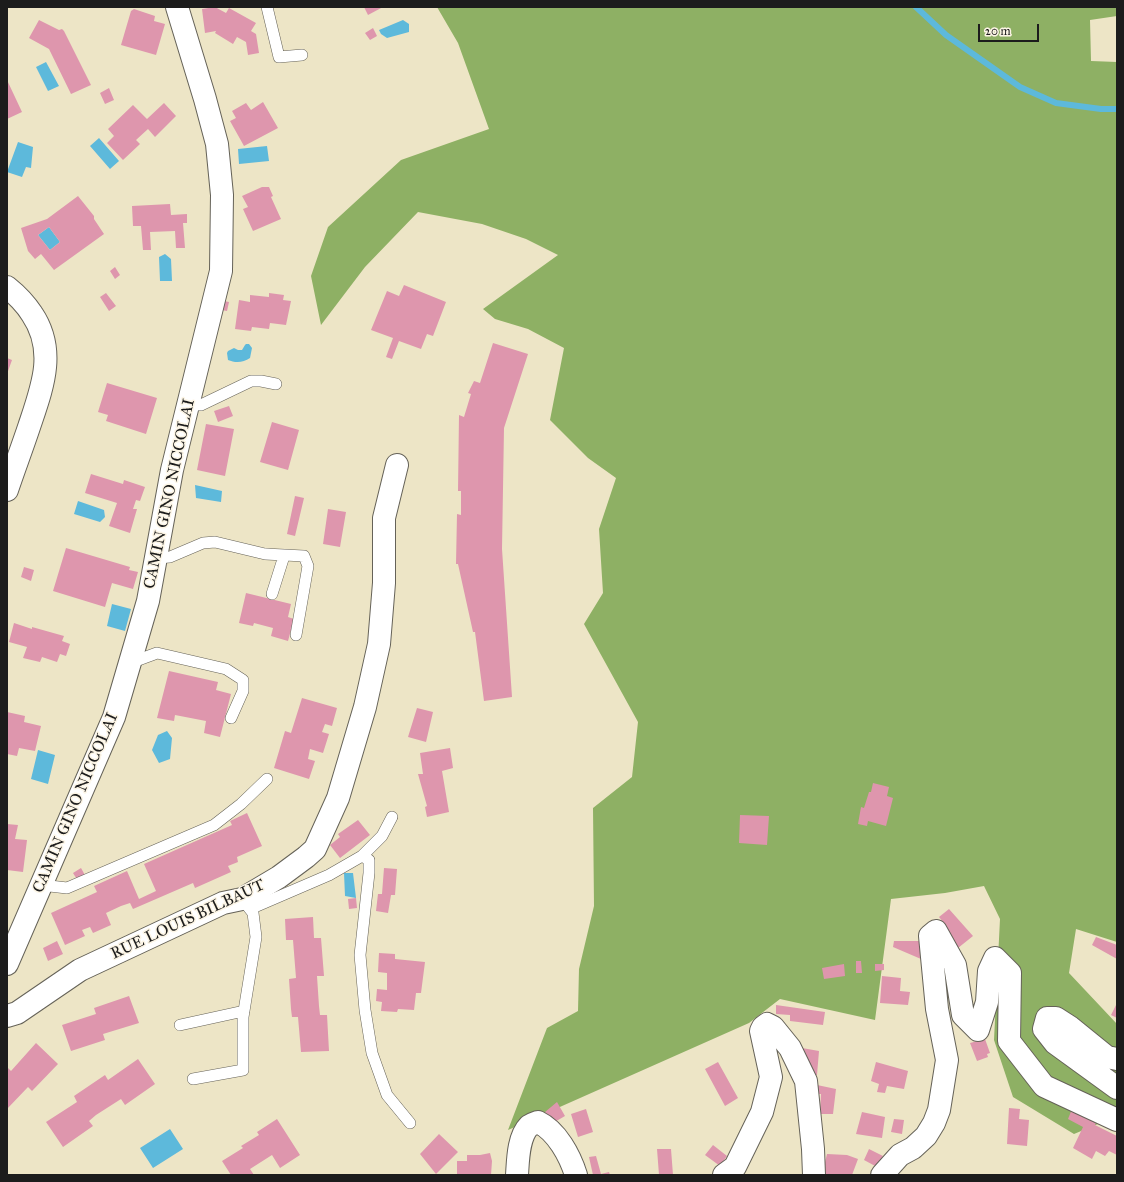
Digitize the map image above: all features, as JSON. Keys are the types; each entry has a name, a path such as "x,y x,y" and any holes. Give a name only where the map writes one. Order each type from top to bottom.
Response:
{"street":[{"name":"CAMIN GINO NICCOLAI","path":"7,964 114,716 148,601 172,470 220,271 222,195 217,144 177,7"},
{"path":"7,287 23,301 35,318 43,336 46,354 45,374 39,397 7,490"},
{"name":"RUE LOUIS BILBAUT","path":"7,1016 17,1013 80,970 224,903 246,904 315,849 338,798 365,707 379,644 384,582 384,518 397,465"},
{"path":"882,1175 900,1156 913,1148 926,1136 934,1123 939,1110 947,1060 937,1009 930,936 936,931 955,965 963,1015 978,1030 987,1002 989,971 995,958 1010,973 1009,1041 1044,1086 1117,1120"},
{"path":"1117,1059 1107,1057 1070,1027 1056,1018 1047,1018 1044,1029 1055,1043 1117,1088"},
{"path":"732,1172 762,1112 770,1077 761,1031 767,1024 773,1027 790,1048 806,1081 813,1149 814,1175"},
{"path":"517,1175 519,1149 525,1132 530,1126 538,1122 545,1125 559,1142 573,1165 576,1175"}],"lane":[{"path":"267,7 279,57 302,55"},
{"path":"188,404 202,405 251,381 276,384"},
{"path":"156,558 170,557 203,543 215,542 265,554 304,556 308,566 296,635"},
{"path":"272,594 284,556"},
{"path":"130,663 157,653 226,670 243,680 243,691 231,718"},
{"path":"41,885 67,888 214,825 241,804 267,779"},
{"path":"193,1079 243,1070 244,1011 256,937 253,913 246,904 329,875 362,856 382,836 392,817"},
{"path":"362,856 369,860 369,874 360,955 365,1010 372,1053 388,1095 410,1123"},
{"path":"180,1025 244,1011"}],"green space":[{"path":"437,7 1117,7 1117,16 1090,20 1091,61 1117,62 1117,942 1076,929 1069,973 1117,1024 1117,1116 1074,1134 1013,1097 994,1040 1000,919 984,886 945,893 891,899 875,1020 780,999 749,1023 508,1130 547,1028 578,1011 579,969 594,906 593,808 632,777 638,722 584,624 603,593 599,529 616,478 588,458 550,420 564,348 528,329 495,319 483,309 558,255 526,239 482,224 418,212 365,267 321,325 311,276 328,227 401,160 489,129 458,43"}],"water":[{"path":"403,20 409,24 409,32 387,38 381,34 379,30"},
{"path":"46,62 59,86 48,91 36,67"},
{"path":"99,138 119,161 110,169 90,146"},
{"path":"18,142 33,147 31,168 26,167 22,177 7,172"},
{"path":"267,146 269,161 239,164 238,149"},
{"path":"49,227 60,242 50,250 38,235"},
{"path":"165,254 171,259 172,281 160,281 159,257"},
{"path":"246,344 249,344 252,348 250,358 239,362 228,360 228,351 234,348 242,350"},
{"path":"195,485 222,491 221,502 196,498"},
{"path":"78,501 104,510 105,517 100,522 74,514"},
{"path":"112,604 131,609 125,631 107,626"},
{"path":"167,731 172,738 170,759 159,763 152,750 158,735"},
{"path":"38,750 55,755 48,784 31,779"},
{"path":"344,873 353,873 356,898 345,896"},
{"path":"170,1129 183,1149 153,1168 140,1148"}],"building":[{"path":"215,7 226,13 229,8 256,23 251,31 256,34 259,53 248,55 246,42 237,37 233,44 215,33 216,31 205,33 202,9"},
{"path":"364,7 383,7 368,15"},
{"path":"134,9 155,16 154,21 165,24 156,55 121,45 131,11"},
{"path":"39,20 64,31 91,85 71,94 49,49 29,38"},
{"path":"373,28 377,36 370,40 365,33"},
{"path":"7,80 22,112 7,119"},
{"path":"109,88 114,100 105,104 100,93"},
{"path":"263,102 278,128 244,146 230,121 236,118 232,111 246,103 251,110"},
{"path":"164,103 176,116 155,137 148,129 136,140 140,144 123,160 107,143 114,136 108,129 133,105 147,119"},
{"path":"262,187 269,187 273,196 271,197 281,219 253,231 243,209 248,207 242,196"},
{"path":"78,196 94,216 94,219 104,234 54,270 41,254 35,259 28,251 21,228 47,219","holes":["49,227 60,242 50,250 38,235"]},
{"path":"170,204 171,215 187,214 187,223 183,223 185,248 176,248 175,231 150,232 151,250 143,250 141,226 133,226 132,206"},
{"path":"115,267 120,275 115,279 110,271"},
{"path":"404,285 446,302 433,336 427,334 421,349 399,341 392,359 386,357 393,338 371,330 387,291 399,296"},
{"path":"106,293 116,306 109,311 100,297"},
{"path":"269,293 284,295 283,300 291,301 286,325 270,323 269,329 252,327 251,331 235,329 239,300 250,302 250,295 269,297"},
{"path":"224,301 229,302 227,311 222,310"},
{"path":"493,343 528,354 504,428 502,549 512,697 484,701 475,632 473,632 458,564 456,564 457,514 461,515 461,491 458,491 459,415 464,417 471,394 468,393 474,381 480,383"},
{"path":"7,358 12,360 7,374"},
{"path":"107,383 157,398 146,434 106,421 108,415 98,412"},
{"path":"229,406 233,416 218,422 214,411"},
{"path":"272,422 299,430 288,470 260,462"},
{"path":"206,424 234,429 225,476 197,470"},
{"path":"91,474 123,484 124,480 145,487 140,501 136,500 133,509 137,509 130,533 109,526 117,503 85,493"},
{"path":"295,496 304,498 295,536 287,534"},
{"path":"328,509 346,512 340,547 323,544"},
{"path":"66,548 130,567 129,570 138,572 133,589 112,583 105,607 53,591"},
{"path":"24,567 34,570 31,581 21,577"},
{"path":"246,593 291,604 288,617 294,619 288,641 271,636 273,628 254,623 253,626 239,623"},
{"path":"14,623 32,629 32,627 64,636 62,641 70,644 66,656 60,654 57,662 42,657 40,662 23,658 27,647 9,642"},
{"path":"169,671 218,682 216,690 231,694 220,737 204,733 206,721 175,715 174,721 157,718"},
{"path":"302,698 337,708 332,726 325,724 322,732 329,734 323,753 310,749 308,759 315,761 309,779 274,768 285,731 291,733"},
{"path":"417,708 433,712 426,742 408,737"},
{"path":"7,712 25,716 24,722 41,726 35,751 19,748 17,756 7,754"},
{"path":"450,748 453,768 442,771 449,812 427,817 425,807 427,806 418,774 423,774 420,753"},
{"path":"873,783 889,787 887,796 893,798 886,826 868,821 867,826 858,824 861,807 864,808"},
{"path":"247,813 262,846 237,857 238,862 228,866 231,872 195,888 193,883 133,909 130,903 121,906 106,913 111,925 93,933 90,927 82,930 85,936 65,945 51,913 97,892 94,886 127,871 139,899 156,891 144,864 232,825 230,821"},
{"path":"740,815 769,816 767,845 739,843"},
{"path":"358,820 370,835 340,858 330,845 340,837 338,834"},
{"path":"7,824 18,825 15,839 27,840 23,872 7,870"},
{"path":"81,868 86,877 78,881 73,873"},
{"path":"384,868 397,869 395,895 391,895 388,913 376,911 378,894 382,894"},
{"path":"356,898 357,908 349,909 348,899"},
{"path":"949,909 973,936 958,948 939,926 943,922 939,917"},
{"path":"313,917 314,938 321,938 324,976 317,976 319,1006 320,1015 327,1015 329,1051 301,1052 298,1017 292,1017 291,1009 289,979 296,978 293,940 286,940 285,919"},
{"path":"1096,937 1117,945 1117,959 1092,945"},
{"path":"57,941 63,954 48,961 43,948"},
{"path":"894,941 928,941 928,962 893,947"},
{"path":"379,953 395,954 395,959 425,962 421,993 416,993 414,1010 398,1009 397,1012 381,1011 382,1002 376,1001 377,989 387,990 387,973 378,972"},
{"path":"856,961 861,961 862,973 856,973"},
{"path":"844,964 845,976 824,979 822,968"},
{"path":"875,964 884,964 884,970 875,971"},
{"path":"882,976 901,978 900,991 910,992 908,1005 880,1003"},
{"path":"129,996 139,1023 103,1034 105,1040 71,1051 62,1025 96,1014 94,1008"},
{"path":"776,1005 825,1012 823,1025 790,1021 790,1015 776,1014"},
{"path":"1116,1005 1117,1006 1117,1018 1111,1015"},
{"path":"985,1039 990,1053 987,1054 988,1057 977,1061 970,1043"},
{"path":"36,1043 58,1064 32,1091 28,1087 7,1109 7,1067 11,1071"},
{"path":"802,1048 819,1051 817,1075 809,1075"},
{"path":"138,1059 155,1084 125,1105 121,1099 96,1115 89,1121 93,1126 63,1147 46,1122 77,1102 74,1096 105,1075 108,1080"},
{"path":"718,1062 738,1098 725,1106 705,1069"},
{"path":"876,1062 908,1071 904,1089 887,1086 885,1093 877,1092 879,1084 871,1081"},
{"path":"817,1085 836,1089 833,1114 820,1114 821,1094 817,1094"},
{"path":"557,1102 565,1116 553,1123 545,1112"},
{"path":"1009,1108 1020,1109 1019,1119 1029,1120 1027,1146 1007,1144"},
{"path":"586,1109 593,1132 578,1137 571,1114"},
{"path":"1072,1109 1097,1121 1095,1125 1117,1136 1117,1155 1109,1151 1105,1156 1096,1151 1092,1159 1073,1148 1083,1127 1068,1119"},
{"path":"862,1112 885,1117 882,1138 856,1134"},
{"path":"277,1119 300,1155 280,1168 272,1155 250,1169 254,1175 231,1175 222,1161 243,1148 241,1146 259,1135 257,1132"},
{"path":"894,1119 904,1120 902,1134 891,1132"},
{"path":"439,1134 458,1152 436,1174 420,1154"},
{"path":"713,1145 727,1156 720,1166 705,1155"},
{"path":"657,1149 671,1149 673,1175 659,1175"},
{"path":"869,1149 883,1156 877,1167 864,1160"},
{"path":"490,1153 492,1161 491,1175 457,1175 457,1161 467,1161 467,1155"},
{"path":"827,1154 847,1155 858,1159 852,1175 819,1175 824,1166"},
{"path":"596,1156 601,1174 609,1172 610,1175 593,1175 589,1157"}],"waterway":[{"path":"916,7 946,35 1020,87 1056,103 1101,109 1117,109"}]}
